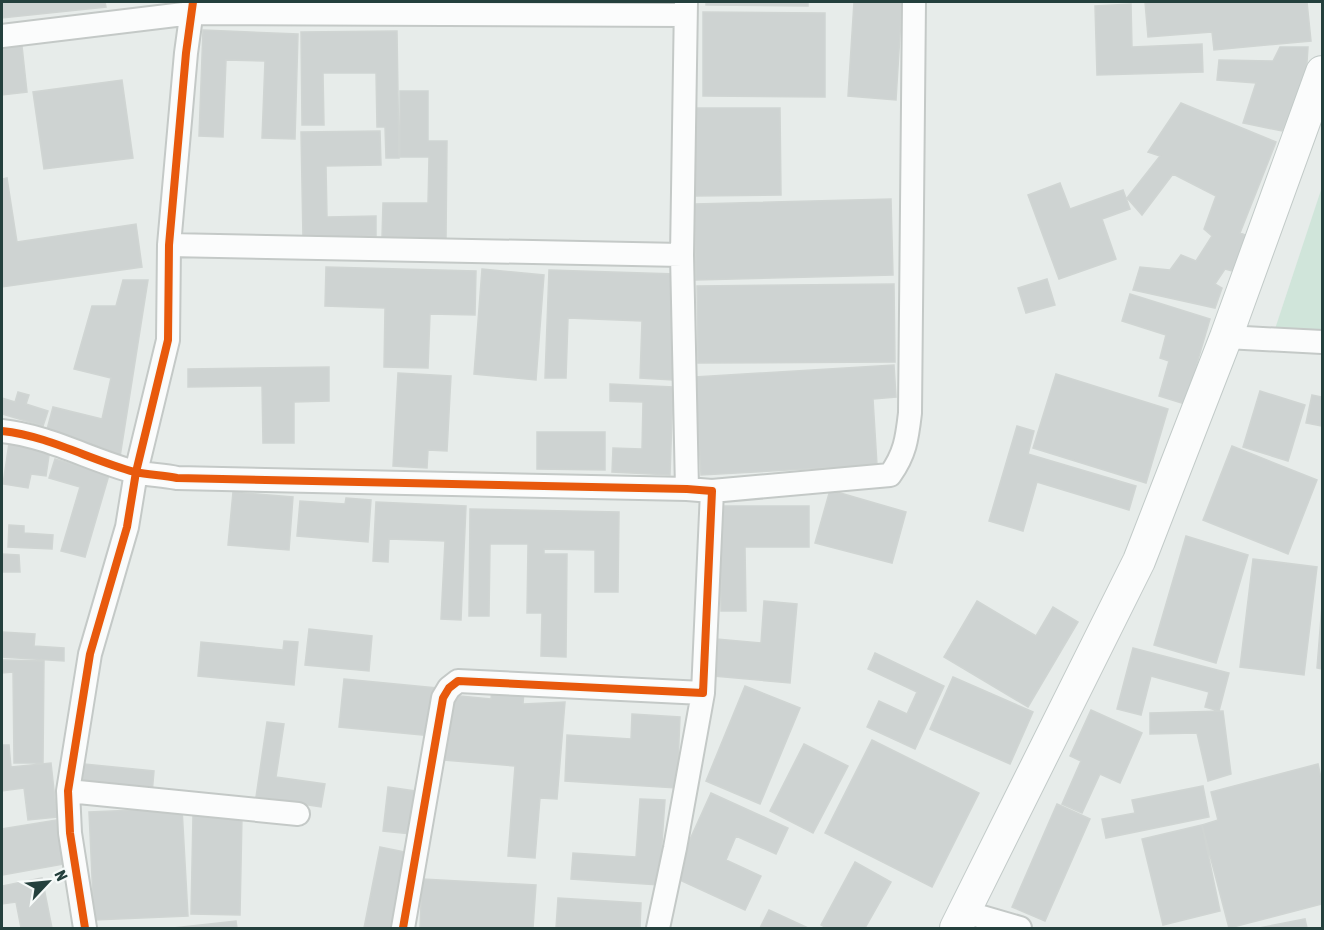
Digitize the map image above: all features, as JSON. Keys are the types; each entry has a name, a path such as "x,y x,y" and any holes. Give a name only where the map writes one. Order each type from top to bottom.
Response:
{"main road":[{"path":"960,920 1139,561 1226,337 1323,72"}],"street":[{"path":"2,430 50,441 136,472 177,478 712,491 890,475 907,442 910,413 914,2"},
{"path":"2,36 193,7 686,8 682,255 687,489"},
{"path":"85,928 70,833 69,791 90,654 127,527 136,472 168,340 169,245 186,53 193,7"},
{"path":"169,245 682,255"},
{"path":"1226,337 1323,342"},
{"path":"658,928 703,693 712,491"},
{"path":"404,928 443,698 449,688 458,681 703,693"},
{"path":"69,791 298,814"},
{"path":"960,920 1020,928"}],"green space":[{"path":"1322,187 1322,332 1275,329"}],"building":[{"path":"2,2 105,2 106,7 2,18"},
{"path":"706,2 808,2 808,6 706,5"},
{"path":"854,2 902,2 896,100 848,96"},
{"path":"1145,2 1307,2 1311,41 1214,50 1212,32 1148,37"},
{"path":"1131,4 1132,47 1202,44 1203,72 1097,75 1095,6"},
{"path":"703,12 825,13 825,97 703,96"},
{"path":"203,30 298,34 295,139 262,138 265,61 226,60 223,137 199,136"},
{"path":"397,31 399,158 386,158 385,127 377,127 376,73 323,73 324,125 302,125 301,32"},
{"path":"22,46 27,92 2,95 2,48"},
{"path":"1280,47 1308,47 1306,77 1282,131 1243,123 1256,83 1217,80 1219,60 1273,61"},
{"path":"122,80 133,158 44,169 33,92"},
{"path":"400,91 428,91 428,141 447,141 446,239 382,238 383,203 428,203 429,157 400,157"},
{"path":"1181,103 1276,142 1240,233 1253,238 1240,273 1225,269 1215,284 1222,288 1215,308 1133,290 1140,267 1170,270 1181,255 1196,261 1212,236 1204,229 1216,196 1173,174 1142,215 1127,198 1160,156 1148,152"},
{"path":"694,108 780,108 781,195 695,196"},
{"path":"380,131 381,165 326,166 327,217 376,216 376,236 303,238 301,132"},
{"path":"7,178 17,242 136,224 142,267 2,287 2,179"},
{"path":"1060,183 1070,209 1123,190 1130,209 1102,219 1116,259 1059,279 1028,195"},
{"path":"891,199 893,275 696,280 695,204"},
{"path":"326,267 476,271 475,315 430,314 428,368 384,367 385,308 325,306"},
{"path":"482,269 544,275 536,380 474,374"},
{"path":"549,270 676,274 673,380 640,378 642,321 568,318 566,378 545,378"},
{"path":"1047,279 1055,305 1026,313 1018,288"},
{"path":"123,280 148,280 120,457 46,433 53,407 102,419 111,378 74,369 92,306 116,306"},
{"path":"894,284 895,362 698,363 697,286"},
{"path":"1130,294 1210,319 1185,404 1159,396 1169,361 1160,358 1166,335 1122,321"},
{"path":"894,365 896,397 873,399 877,465 701,475 695,377"},
{"path":"329,367 329,401 294,402 294,443 263,443 262,386 188,387 188,369"},
{"path":"398,373 451,376 447,451 428,450 427,468 393,466"},
{"path":"1056,374 1168,409 1146,483 1033,448"},
{"path":"610,384 673,387 670,475 612,472 613,448 642,449 643,402 610,401"},
{"path":"1260,391 1305,405 1288,461 1243,447"},
{"path":"18,392 29,395 26,404 48,411 43,426 2,414 2,398 15,402"},
{"path":"1312,395 1322,397 1322,426 1306,423"},
{"path":"1017,426 1034,431 1028,454 1136,486 1129,510 1037,482 1023,531 989,521"},
{"path":"537,432 605,432 605,470 537,469"},
{"path":"9,443 50,449 46,476 31,474 28,488 3,484"},
{"path":"1232,446 1317,480 1288,554 1203,520"},
{"path":"55,459 109,475 85,557 61,551 80,487 49,478"},
{"path":"830,490 906,512 892,563 815,543"},
{"path":"233,492 293,497 289,550 228,545"},
{"path":"346,498 371,500 368,542 297,536 300,501 345,504"},
{"path":"376,502 466,506 461,620 441,619 445,541 389,539 388,562 373,561"},
{"path":"720,506 809,506 809,547 745,547 746,611 721,611"},
{"path":"470,509 619,512 618,592 595,592 595,550 544,549 544,554 567,554 566,657 541,656 542,613 527,613 528,544 490,544 489,616 469,616"},
{"path":"9,525 24,526 24,533 53,535 52,549 8,547"},
{"path":"1186,536 1248,555 1216,663 1154,645"},
{"path":"2,554 19,555 20,572 2,572"},
{"path":"1253,559 1317,567 1304,675 1240,667"},
{"path":"764,601 797,604 790,683 714,676 717,639 761,643"},
{"path":"977,601 1036,636 1053,607 1078,622 1028,707 944,657"},
{"path":"1322,605 1322,669 1317,668"},
{"path":"309,629 372,636 369,671 305,665"},
{"path":"2,632 35,634 34,646 64,648 64,661 2,657"},
{"path":"284,641 298,642 294,685 198,676 201,642 283,650"},
{"path":"1133,648 1229,673 1219,711 1205,707 1209,692 1151,676 1141,715 1117,709"},
{"path":"875,653 944,686 915,749 867,727 879,701 907,714 917,692 868,669"},
{"path":"2,660 44,661 43,763 14,763 13,672 2,673"},
{"path":"953,677 1033,712 1010,764 930,729"},
{"path":"344,679 437,688 432,736 339,727"},
{"path":"745,686 800,708 760,804 706,781"},
{"path":"492,688 524,691 523,704 565,702 557,799 540,798 535,858 508,856 515,766 444,760 450,695 491,699"},
{"path":"1091,710 1142,733 1120,783 1100,774 1082,813 1062,804 1081,761 1070,756"},
{"path":"1223,711 1231,774 1208,781 1197,733 1150,734 1150,713"},
{"path":"632,714 680,717 677,788 565,781 567,735 631,739"},
{"path":"267,722 284,724 276,777 325,784 321,807 256,797"},
{"path":"872,740 979,793 932,887 825,833"},
{"path":"804,744 848,766 813,833 770,811"},
{"path":"2,745 9,745 11,767 51,763 57,817 28,820 24,788 2,791"},
{"path":"84,764 154,771 152,794 82,786"},
{"path":"1318,764 1322,782 1322,904 1229,928 1202,825 1218,820 1211,792"},
{"path":"1203,786 1209,817 1106,838 1102,819 1135,813 1132,800"},
{"path":"388,787 415,791 411,834 383,831"},
{"path":"711,793 788,828 776,854 736,836 726,860 761,876 745,910 673,877"},
{"path":"640,799 665,800 659,885 571,879 573,853 636,857"},
{"path":"1057,804 1090,819 1045,921 1012,907"},
{"path":"182,808 188,916 94,920 89,812"},
{"path":"193,815 242,816 240,915 191,914"},
{"path":"56,820 64,864 2,875 2,829"},
{"path":"1202,825 1220,911 1163,925 1142,839"},
{"path":"380,847 410,853 394,928 364,928"},
{"path":"855,862 891,882 865,928 827,928 821,925"},
{"path":"42,878 52,928 21,928 16,902 2,904 2,886"},
{"path":"422,879 536,885 533,928 420,928"},
{"path":"558,898 641,903 640,928 556,928"},
{"path":"769,910 808,928 760,928"},
{"path":"1305,919 1307,928 1259,928"},
{"path":"236,921 237,928 173,928"}],"cycle path":[{"path":"85,928 70,833 68,791 90,654 127,527 136,472 168,340 169,245 186,53 193,2"},
{"path":"2,431 53,443 135,472 177,478 712,491 703,693 458,681 449,688 443,698 403,928"}]}
